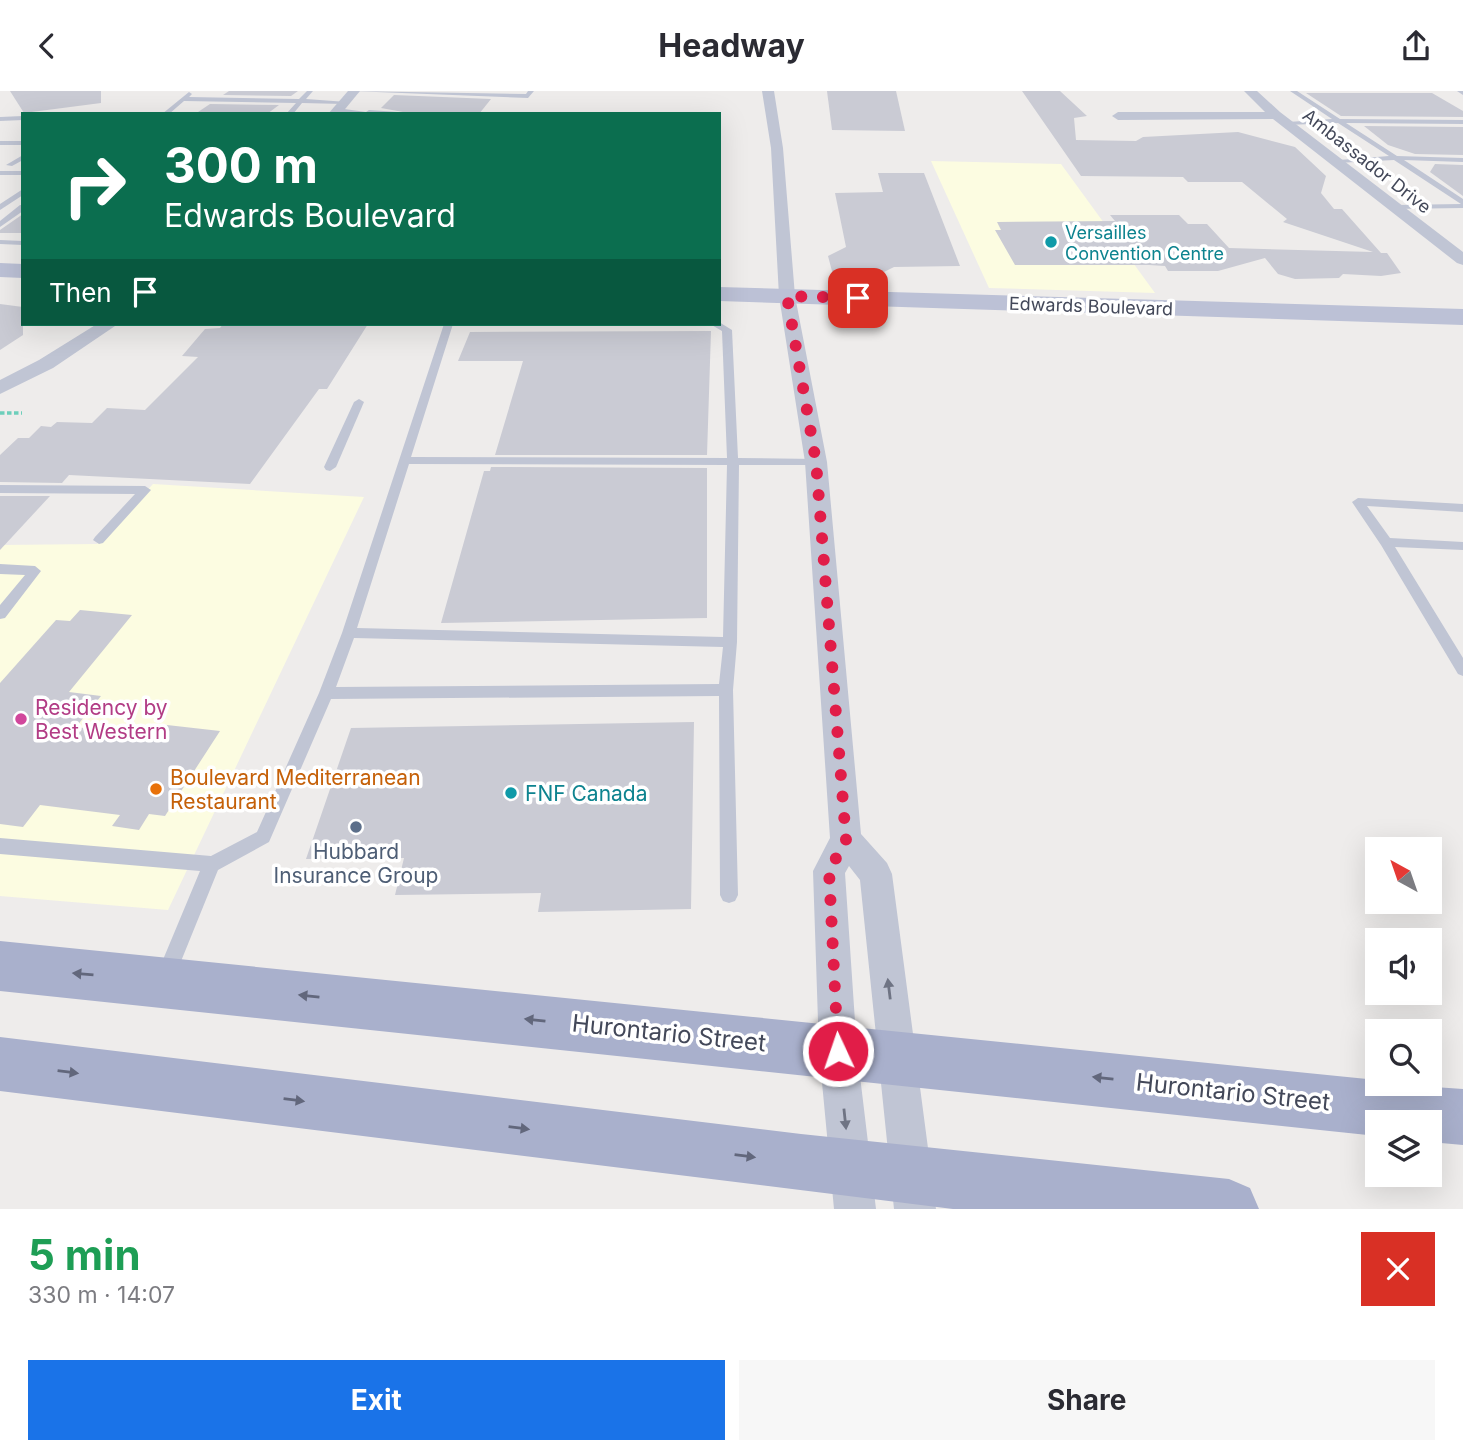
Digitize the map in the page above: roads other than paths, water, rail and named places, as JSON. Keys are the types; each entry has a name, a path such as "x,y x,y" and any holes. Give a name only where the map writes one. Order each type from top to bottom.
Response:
{"main road":[{"name":"Hurontario Street","path":"0,966 897,1056 1463,1117"},
{"path":"0,1064 853,1189 1229,1209"}],"street":[{"path":"338,109 354,91"},
{"path":"768,91 777,148 787,296 816,462 846,840 829,871 838,1051 853,1189"},
{"name":"Ambassador Drive","path":"1250,91 1282,119 1459,253"},
{"path":"1118,116 1282,119"},
{"path":"0,271 21,271"},
{"name":"Edwards Boulevard","path":"721,294 1463,317"},
{"path":"0,388 46,364 106,326"},
{"path":"846,840 876,874 914,1192"}],"lane":[{"path":"167,112 193,91"},
{"path":"291,112 310,91"},
{"path":"354,91 528,96 531,91"},
{"path":"1293,91 1463,204"},
{"path":"182,99 301,101 360,112"},
{"path":"369,112 375,106"},
{"path":"0,119 21,118"},
{"path":"1282,119 1463,122"},
{"path":"0,143 21,143"},
{"path":"10,165 21,158"},
{"path":"1339,162 1396,158 1463,160"},
{"path":"0,166 21,165"},
{"path":"0,173 21,173"},
{"path":"0,208 21,192"},
{"path":"1397,207 1463,204"},
{"path":"0,225 21,209"},
{"path":"0,242 21,243"},
{"path":"0,846 212,864 263,837 326,693 349,633 447,326"},
{"path":"719,326 727,330 733,462 730,642 726,690 729,895"},
{"path":"330,467 359,402"},
{"path":"404,460 816,462"},
{"path":"0,489 145,489 99,540"},
{"path":"1463,508 1358,502 1463,670"},
{"path":"1385,542 1463,546"},
{"path":"0,569 36,571 0,614"},
{"path":"349,633 730,642"},
{"path":"326,693 726,690"},
{"path":"163,981 212,864"}],"place":[{"name":"Versailles Convention Centre","path":"1051,242"},
{"name":"Residency by Best Western","path":"21,719"},
{"name":"Boulevard Mediterranean Restaurant","path":"156,789"},
{"name":"FNF Canada","path":"511,793"},
{"name":"Hubbard Insurance Group","path":"356,827"}]}
